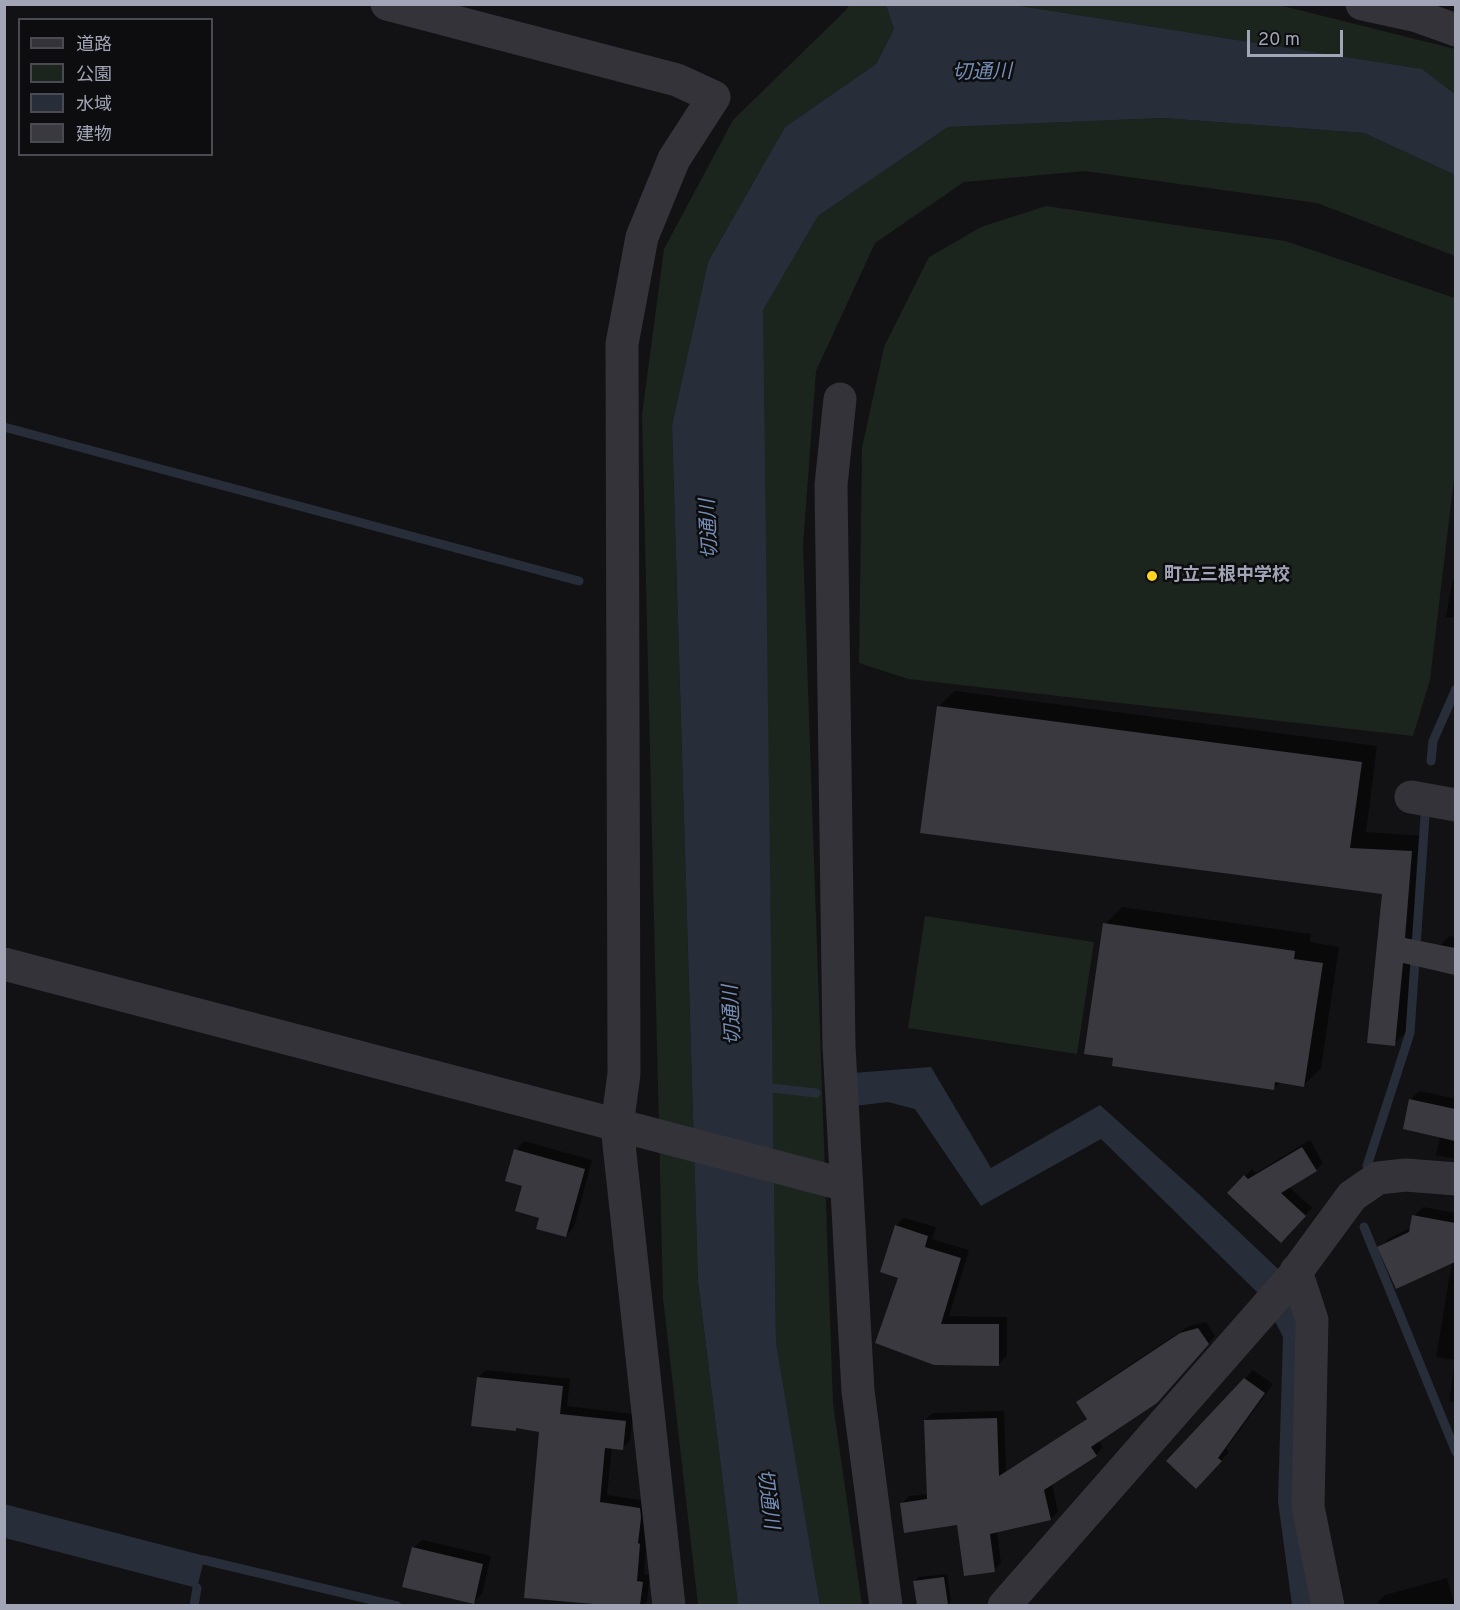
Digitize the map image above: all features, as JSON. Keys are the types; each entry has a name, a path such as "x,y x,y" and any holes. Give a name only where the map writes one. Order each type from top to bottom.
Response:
{"street":[{"path":"387,4 676,80 714,97 674,159 642,237 622,344 625,1128 669,1605"},
{"path":"1362,4 1417,16 1455,30"},
{"path":"840,399 831,485 840,1184 858,1390 886,1605"},
{"path":"1411,797 1455,805"},
{"path":"4,964 840,1184"},
{"path":"1004,1605 1294,1275 1352,1196 1378,1178 1406,1175 1455,1179"},
{"path":"1294,1275 1312,1320 1308,1508 1328,1605"}],"green space":[{"path":"849,5 886,5 894,29 876,64 785,127 708,262 672,425 698,1281 738,1605 698,1605 663,1298 642,415 664,249 733,120"},
{"path":"1014,5 1279,5 1455,49 1455,94 1421,69"},
{"path":"1163,118 1364,133 1455,175 1455,256 1317,203 1085,171 964,182 875,243 816,371 803,545 833,1404 862,1605 820,1605 776,1342 762,310 818,216 948,127"},
{"path":"1046,206 1285,241 1455,298 1455,470 1430,680 1413,736 908,679 859,663 862,448 884,347 929,257 981,227"},
{"path":"925,916 1094,942 1077,1054 908,1028"}],"water":[{"name":"切通川","path":"886,5 1014,5 1422,69 1455,94 1455,175 1364,133 1163,118 948,127 818,216 763,310 776,1342 820,1605 738,1605 698,1281 672,425 708,262 785,127 876,64 894,29"},
{"path":"931,1067 991,1168 1100,1105 1294,1284 1315,1605 1292,1605 1278,1501 1283,1337 1263,1298 1101,1139 981,1206 915,1109 888,1102 854,1106 853,1073"},
{"path":"4,1504 205,1556 197,1588 5,1538"}],"building":[{"path":"937,706 1362,762 1350,848 1412,851 1405,938 1455,948 1455,975 1403,963 1395,1046 1367,1043 1382,894 920,833"},
{"path":"1103,923 1295,951 1294,959 1323,963 1304,1087 1275,1082 1274,1090 1112,1066 1113,1058 1084,1054"},
{"path":"1409,1099 1455,1109 1455,1141 1403,1129"},
{"path":"1302,1147 1317,1171 1281,1193 1306,1216 1281,1243 1227,1193 1244,1175 1248,1179"},
{"path":"514,1149 585,1169 566,1237 536,1229 539,1218 515,1211 522,1186 505,1181"},
{"path":"1412,1215 1455,1223 1455,1262 1396,1289 1377,1247 1409,1232"},
{"path":"895,1225 928,1236 925,1247 961,1258 941,1324 999,1324 999,1366 934,1365 875,1343 898,1278 880,1272"},
{"path":"1198,1328 1209,1344 1157,1403 1091,1447 1097,1456 1044,1490 1051,1520 990,1534 995,1572 964,1576 957,1525 904,1533 900,1503 927,1499 924,1420 997,1418 999,1476 1087,1419 1076,1402 1180,1333"},
{"path":"477,1377 563,1386 560,1414 626,1421 623,1450 605,1448 600,1502 640,1508 637,1581 643,1582 640,1605 606,1605 524,1598 539,1432 516,1428 516,1431 471,1426"},
{"path":"1244,1378 1265,1393 1218,1458 1222,1461 1196,1489 1166,1461"},
{"path":"412,1547 483,1564 474,1604 402,1587"},
{"path":"944,1577 948,1605 917,1605 913,1581"}],"waterway":[{"path":"4,427 579,581"},
{"path":"1431,761 1433,741 1456,689"},
{"path":"1367,1166 1410,1033 1425,816"},
{"path":"762,1087 816,1093"},
{"path":"1364,1227 1456,1452"},
{"path":"204,1560 397,1606"},
{"path":"194,1606 197,1588"}],"place":[{"name":"町立三根中学校","path":"1152,576"}]}
